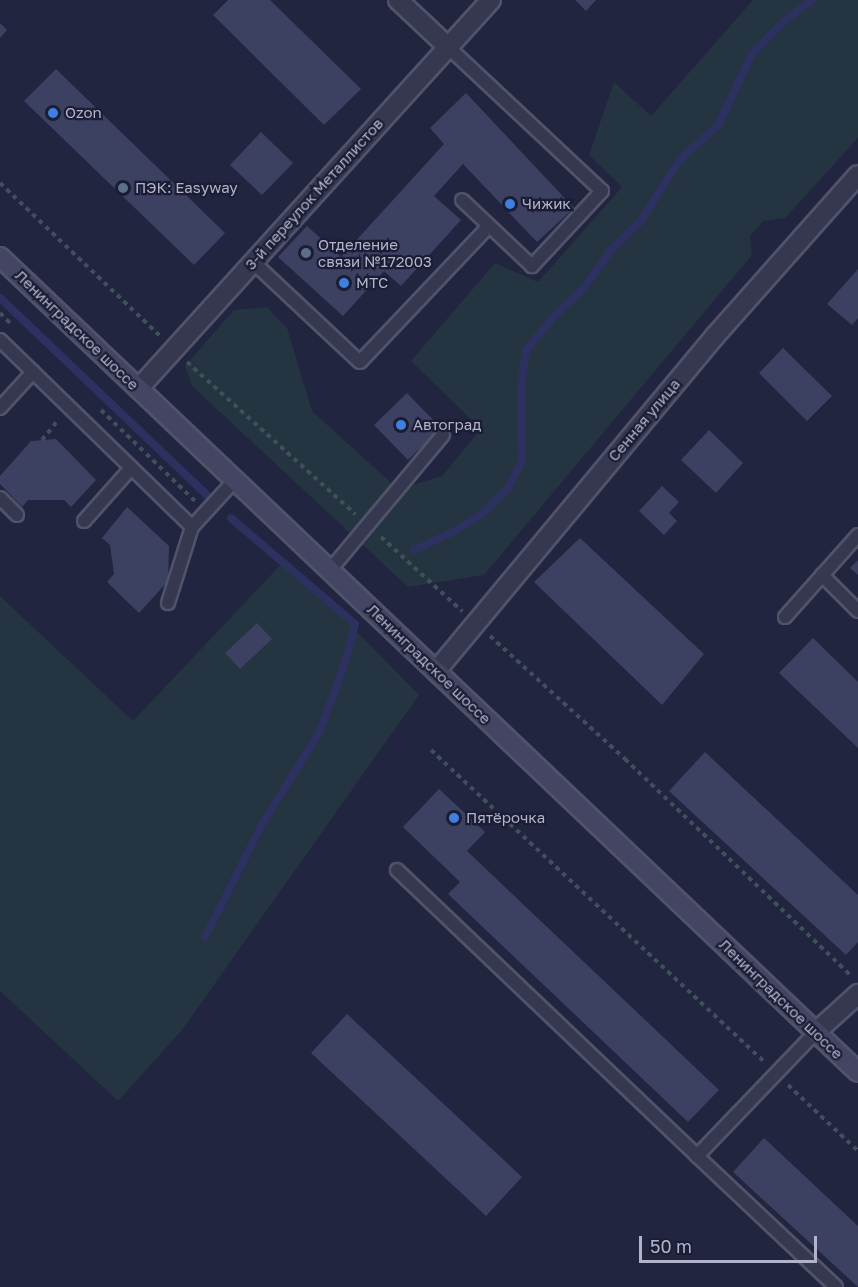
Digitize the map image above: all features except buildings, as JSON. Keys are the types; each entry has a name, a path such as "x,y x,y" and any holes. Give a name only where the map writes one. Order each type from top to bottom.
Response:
{"main road":[{"name":"Ленинградское шоссе","path":"0,257 858,1072"}],"street":[{"path":"398,0 447,46"},
{"name":"3-й переулок Металлистов","path":"139,388 491,0"},
{"name":"Сенная улица","path":"436,671 715,336 858,175"},
{"path":"816,1032 858,994"}],"lane":[{"path":"447,46 602,191 532,266 488,227 462,200"},
{"path":"253,262 360,362 488,227"},
{"path":"0,340 192,527"},
{"path":"0,408 33,372"},
{"path":"330,570 443,435"},
{"path":"84,521 131,468"},
{"path":"168,603 192,527 235,480"},
{"path":"0,498 17,515"},
{"path":"784,617 858,535"},
{"path":"822,575 858,611"},
{"path":"397,870 836,1287"},
{"path":"697,1156 816,1032"}],"path":[{"path":"0,183 174,350 625,759 858,983"},
{"path":"42,441 69,407"},
{"path":"431,750 858,1151"}],"shaded area":[{"path":"753,0 858,0 858,138 785,218 763,221 750,236 752,255 484,575 408,587 192,386 185,366 234,310 267,307 287,328 312,411 398,489 442,476 481,429 411,361 495,263 538,282 622,187 589,155 614,82 651,116"},
{"path":"286,559 419,695 182,1030 118,1101 0,991 0,596 133,721"}],"waterway":[{"path":"414,550 455,531 481,515 508,488 522,462 521,389 526,350 556,314 584,288 611,250 640,222 679,161 719,124 751,55 783,22 812,0"},
{"path":"0,298 207,495"},
{"path":"205,937 261,826 319,733 344,666 355,624 231,518"}],"place":[{"name":"Ozon","path":"53,113"},
{"name":"ПЭК: Easyway","path":"123,188"},
{"name":"Чижик","path":"510,204"},
{"name":"Отделение связи №172003","path":"306,253"},
{"name":"МТС","path":"344,283"},
{"name":"Автоград","path":"401,425"},
{"name":"Пятёрочка","path":"454,818"}]}
